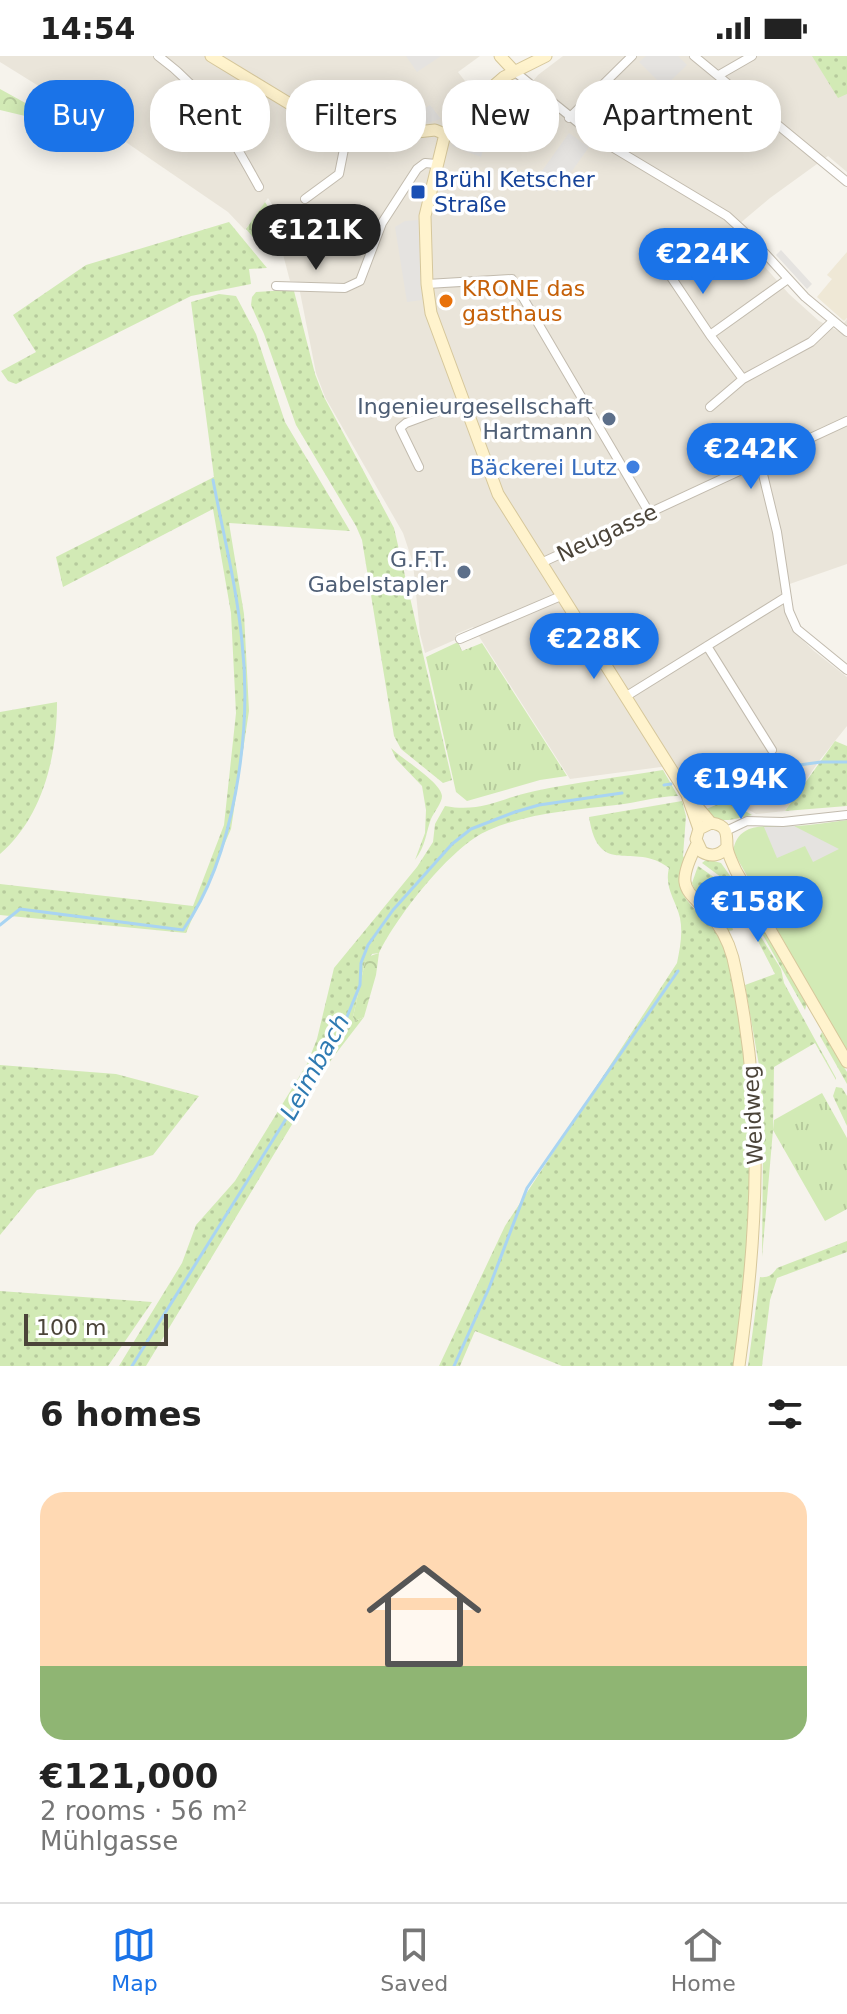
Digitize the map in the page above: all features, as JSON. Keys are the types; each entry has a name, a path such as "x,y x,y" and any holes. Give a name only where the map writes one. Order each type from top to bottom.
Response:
{"main road":[{"path":"211,56 286,102"},
{"path":"500,56 514,71"},
{"path":"503,80 514,71 546,56"},
{"path":"442,144 425,216 431,313 498,494 682,787 711,823 722,826 729,836 717,852 686,879"},
{"path":"682,787 699,829 686,879"},
{"path":"699,829 711,823"},
{"path":"697,844 717,852 736,871 847,1062"},
{"name":"Weidweg","path":"686,879 689,895 716,922 732,952 754,1086 755,1225 739,1366"}],"street":[{"path":"158,56 174,67 213,109 259,187"},
{"path":"174,67 181,56"},
{"path":"569,118 632,56"},
{"path":"694,56 847,182"},
{"path":"719,75 752,56"},
{"path":"514,71 597,138 727,216 788,279 847,332"},
{"path":"305,199 339,174 343,152"},
{"path":"276,286 345,288 360,281 382,223 406,186 421,165 436,164"},
{"path":"669,274 743,379"},
{"path":"427,284 512,279 650,514"},
{"path":"710,335 788,279"},
{"path":"710,407 743,379 811,342 833,321"},
{"path":"419,467 400,428 463,402"},
{"name":"Neugasse","path":"541,563 847,421"},
{"path":"760,462 786,597 797,629 847,670"},
{"path":"460,639 561,596"},
{"path":"625,697 786,597"},
{"path":"707,646 772,750"},
{"path":"726,831 747,821 783,822 847,815"}],"shaded area":[{"path":"0,56 480,56 458,72 464,80 442,80 442,152 559,152 559,80 534,80 563,56 847,56 847,172 828,156 732,230 789,294 819,321 838,331 847,319 847,564 781,587 783,607 791,629 847,677 847,726 785,811 756,814 730,799 694,791 676,765 570,779 473,627 456,634 457,639 425,653 420,634 413,563 403,533 325,397 316,373 298,282 290,281 279,239 280,217 268,198 245,230 228,212 134,148 134,80 29,80 0,62"},
{"path":"406,56 441,56 417,72"},
{"path":"646,56 678,56 687,65 671,80 657,80 639,62"},
{"path":"430,105 441,119 426,123 426,108"},
{"path":"569,133 575,137 575,152 585,152 557,192 537,178 555,152 559,152"},
{"path":"418,220 422,300 407,302 395,227 405,221"},
{"path":"781,250 812,284 807,289 776,255"},
{"path":"847,252 847,318 844,321 817,297 832,279 827,275"},
{"path":"794,826 839,849 813,862 805,846 777,858 764,827"}],"green space":[{"path":"812,56 847,56 847,94 838,98"},
{"path":"0,89 24,102 24,116 0,110"},
{"path":"265,202 276,219 273,234 263,249 246,229"},
{"path":"229,222 267,268 249,269 251,284 191,296 16,384 8,381 1,371 36,352 13,315 86,265"},
{"path":"294,291 324,397 394,528 452,780 443,783 401,749 394,736 362,540 296,425 251,305 256,292"},
{"path":"219,294 236,296 256,334 285,422 350,531 229,523 244,614 249,711 231,829 186,933 0,915 0,884 193,906 224,825 236,713 231,613 213,509 63,587 56,557 214,477 191,302"},
{"path":"458,642 462,651 482,643 567,776 540,780 467,801 456,792 426,657"},
{"path":"57,702 54,743 45,784 27,822 0,854 0,712"},
{"path":"835,741 847,746 847,806 785,811"},
{"path":"391,748 435,784 442,796 415,860 425,833 426,810 422,786 396,759"},
{"path":"663,770 678,796 551,813 504,824 474,838 442,866 398,920 379,953 372,954 365,962 353,1017 355,1021 364,1017 331,1060 146,1366 119,1366 182,1263 196,1225 235,1181 307,1064 317,1039 334,968 417,867 433,842 435,824 445,806 470,808 551,788"},
{"path":"682,801 686,816 685,859 680,884 688,902 718,936 726,952 740,1011 748,1070 751,1220 735,1366 562,1366 475,1331 460,1366 439,1366 505,1226 677,963 681,924 669,888 669,868 656,860 619,856 601,848 589,817"},
{"path":"725,801 752,815 721,820 704,810"},
{"path":"847,820 847,1053 733,851 736,841 749,829"},
{"path":"707,859 721,863 743,894 807,1003 805,1010 737,889 702,863"},
{"path":"698,866 731,889 781,969 784,983 836,1078 815,1043 774,1067 773,1130 762,1257 760,1071 745,985 775,974 740,906 727,909 733,930 728,931 699,896 692,883"},
{"path":"379,953 364,1017 355,1021 353,1017 365,962 367,957"},
{"path":"822,1032 847,1072 847,1084 820,1036"},
{"path":"0,1065 116,1074 199,1096 153,1155 37,1190 0,1235"},
{"path":"836,1087 842,1088 847,1096 847,1126 833,1096"},
{"path":"822,1093 847,1138 847,1209 825,1221 773,1130 774,1120"},
{"path":"847,1241 847,1252 777,1278 770,1300 762,1366 748,1366 760,1277"},
{"path":"0,1291 152,1302 108,1366 0,1366"}],"waterway":[{"path":"0,925 20,909 183,930 201,900 216,866 236,792 244,714 240,622 213,480"},
{"name":"Leimbach","path":"689,780 821,762 847,762"},
{"name":"Leimbach","path":"664,785 671,784"},
{"name":"Leimbach","path":"132,1366 342,1029 360,985 361,963 368,945 393,910 452,844 471,829 539,805 622,793"},
{"path":"454,1366 489,1288 527,1188 678,971"}],"place":[{"name":"Brühl Ketscher Straße","path":"418,192"},
{"name":"KRONE das gasthaus","path":"446,301"},
{"name":"Ingenieurgesellschaft Hartmann","path":"609,419"},
{"name":"Bäckerei Lutz","path":"633,467"},
{"name":"G.F.T. Gabelstapler","path":"464,572"}]}
